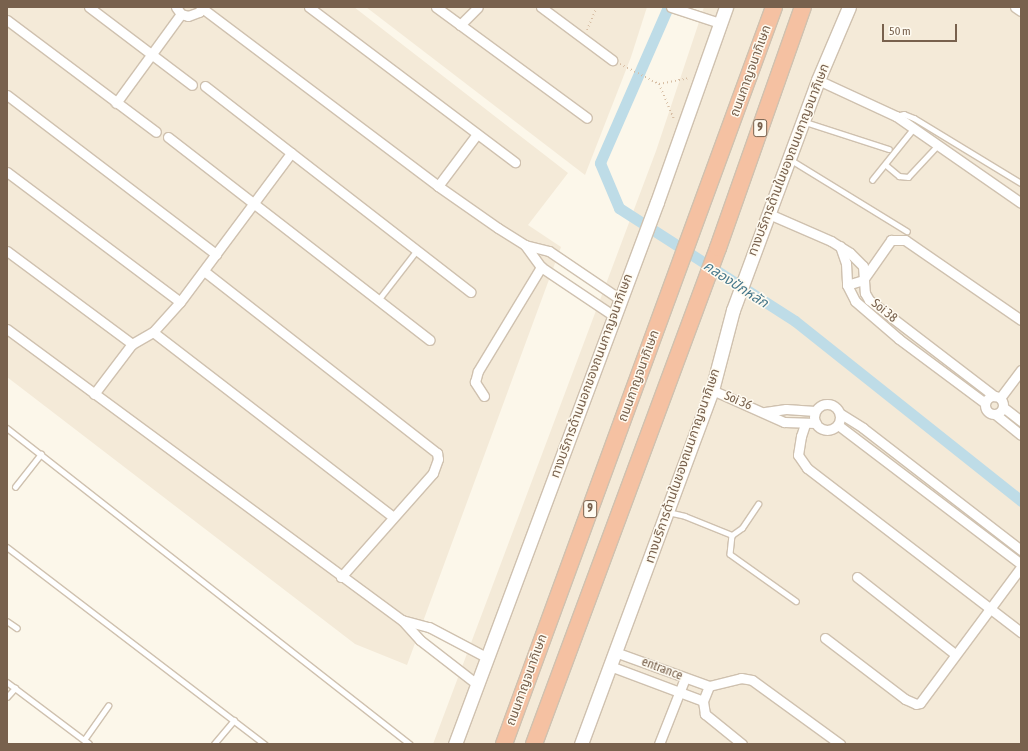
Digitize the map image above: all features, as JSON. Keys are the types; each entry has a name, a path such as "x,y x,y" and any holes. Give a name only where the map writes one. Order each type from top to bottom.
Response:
{"highway":[{"name":"ถนนกาญจนาภิเษก","path":"504,744 774,7"},
{"name":"9","path":"534,744 718,248 803,7"}],"main road":[{"name":"ทางบริการด้านนอกของถนนกาญจนาภิเษก","path":"455,744 657,202 680,133 726,7"},
{"name":"ทางบริการด้านในของถนนกาญจนาภิเษก","path":"581,744 712,390 733,310 752,256 818,80 848,7"}],"street":[{"path":"89,7 192,85"},
{"path":"116,103 152,54 179,10 193,15 202,7 438,186 525,245 541,267 614,316"},
{"path":"309,7 515,162"},
{"path":"436,7 587,118"},
{"path":"460,24 478,7"},
{"path":"541,7 612,60"},
{"path":"671,7 720,23"},
{"path":"1015,7 1021,11"},
{"path":"7,20 156,132"},
{"path":"818,80 896,116 937,146 1021,203"},
{"path":"205,86 471,292"},
{"path":"7,95 216,254"},
{"path":"438,186 477,134"},
{"path":"168,137 430,340"},
{"path":"94,394 132,344 153,332 180,302 291,153"},
{"path":"7,172 180,302"},
{"name":"Soi 38","path":"769,214 840,246 863,266 863,280 869,300 997,397"},
{"path":"847,285 863,280 890,240 905,240 1021,320"},
{"path":"525,245 549,251 620,300"},
{"path":"840,246 846,263 847,285 855,301 899,339 985,403 986,410 995,414 1021,435"},
{"path":"7,251 132,344"},
{"path":"560,279 569,265"},
{"path":"484,396 475,382 478,371 541,267"},
{"path":"204,271 434,450 438,459 434,473 341,577"},
{"path":"862,307 869,300"},
{"path":"7,329 341,577 402,620 420,640 478,685"},
{"path":"153,332 394,517"},
{"path":"985,403 997,397 1021,370"},
{"name":"Soi 36","path":"712,390 765,412 784,422 805,424 816,423"},
{"path":"997,397 1003,407 1021,421"},
{"path":"765,412 800,409 815,411 826,404 835,406 840,414 917,469 1021,550"},
{"path":"995,414 1003,407"},
{"path":"815,411 816,423 829,430 838,425"},
{"path":"838,425 840,414"},
{"path":"805,424 800,436 798,455 807,468 1021,632"},
{"path":"838,425 910,478 1021,564"},
{"path":"910,478 917,469"},
{"path":"825,638 905,699 916,704 920,703 1021,567"},
{"path":"857,578 956,654"},
{"path":"402,620 429,627 488,658"},
{"name":"entrance","path":"615,652 709,686"},
{"path":"610,666 703,701"},
{"path":"659,744 685,678"},
{"path":"742,744 708,719 705,714 703,701 709,686 741,678 752,680 840,744"}],"lane":[{"path":"896,116 904,114 914,118 1021,182"},
{"path":"803,121 888,149"},
{"path":"872,180 886,165 913,129"},
{"path":"886,165 899,176 908,177 937,146"},
{"path":"789,159 907,231"},
{"path":"379,299 417,250"},
{"path":"7,428 410,744"},
{"path":"15,487 41,454"},
{"path":"758,504 742,528 732,535 730,554 796,601"},
{"path":"668,512 685,516 732,535"},
{"path":"7,547 265,744"},
{"path":"7,622 17,628"},
{"path":"7,682 89,744"},
{"path":"7,698 15,688"},
{"path":"84,740 108,706"},
{"path":"214,744 234,720"}],"path":[{"path":"583,39 597,7"},
{"path":"612,60 659,84 701,76"},
{"path":"659,84 680,133"}],"shaded area":[{"path":"7,7 354,7 568,173 528,225 561,247 407,665 355,644 7,377"},
{"path":"366,7 647,7 631,57 585,175"},
{"path":"704,7 1021,7 1021,744 433,744 656,151"}],"waterway":[{"name":"คลองปักหลัก","path":"668,7 600,163 619,208 795,321 1021,501"}]}
